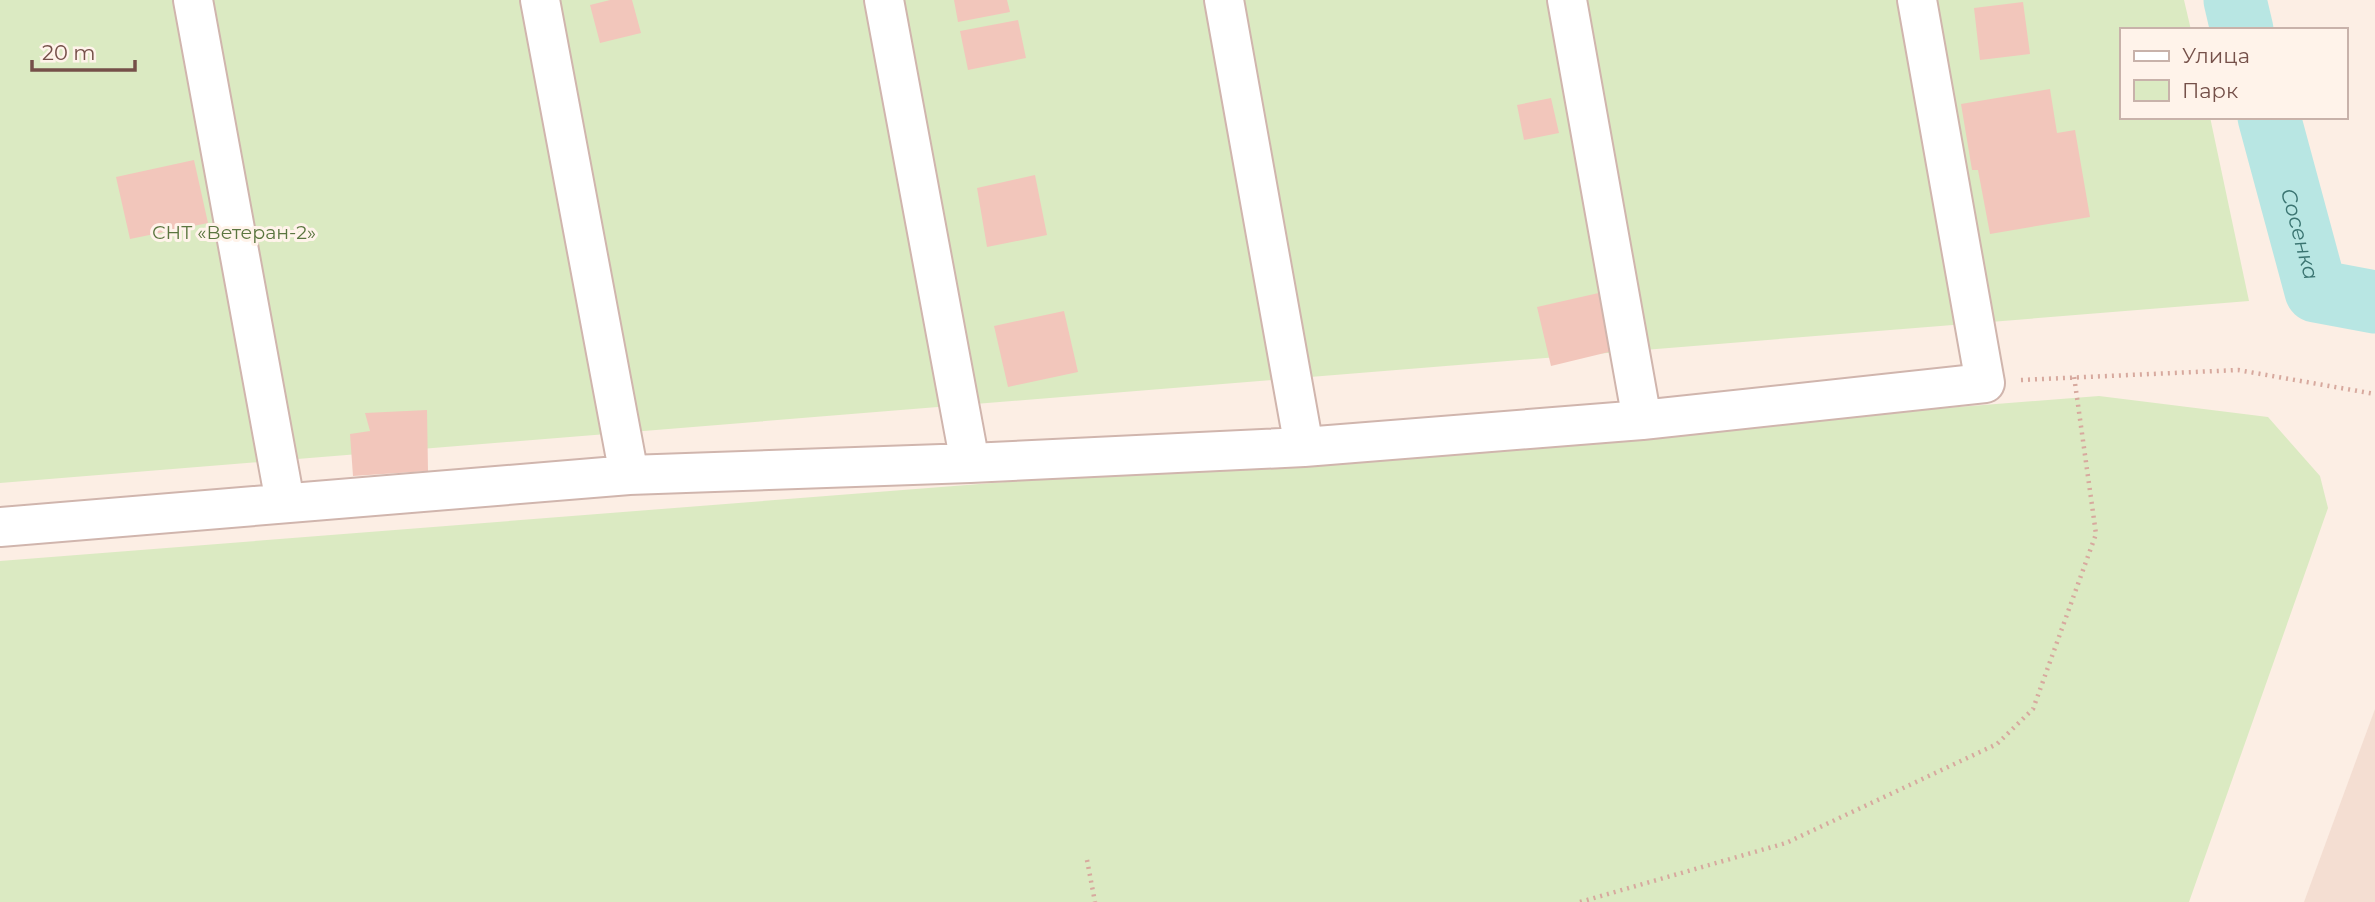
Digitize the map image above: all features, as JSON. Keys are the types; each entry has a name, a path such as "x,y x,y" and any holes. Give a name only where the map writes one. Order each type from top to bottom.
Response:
{"street":[{"path":"193,0 285,502"},
{"path":"540,0 629,475"},
{"path":"884,0 970,463"},
{"path":"1224,0 1304,447"},
{"path":"1567,0 1642,420"},
{"path":"0,527 629,475 970,463 1304,447 1642,420 1986,383 1917,0"}],"path":[{"path":"1986,383 2074,376 2238,370 2375,394"},
{"path":"1580,902 1786,843 1997,744 2034,709 2096,534 2074,376"},
{"path":"1087,860 1095,902"}],"shaded area":[{"path":"2375,709 2375,902 2304,902"}],"green space":[{"name":"СНТ «Ветеран-2»","path":"0,0 2184,0 2191,28 2120,28 2120,119 2210,119 2249,301 0,483"},
{"path":"2099,396 2268,417 2320,476 2328,508 2189,902 0,902 0,561"}],"building":[{"path":"610,0 632,0 641,33 600,43 590,5"},
{"path":"954,0 1007,0 1010,12 958,22"},
{"path":"2023,2 2030,54 1980,60 1974,8"},
{"path":"1018,20 1026,58 968,70 960,31"},
{"path":"2050,89 2057,133 2075,130 2090,217 1990,234 1978,170 1972,170 1961,104"},
{"path":"1551,98 1559,133 1524,140 1517,105"},
{"path":"194,160 208,223 130,239 116,177"},
{"path":"1035,175 1047,235 987,247 977,188"},
{"path":"1603,292 1617,350 1551,366 1537,307"},
{"path":"1064,311 1078,372 1008,387 994,326"},
{"path":"427,410 428,471 353,476 350,434 370,431 365,413"}],"waterway":[{"name":"Сосенка","path":"2235,0 2242,28"},
{"name":"Сосенка","path":"2270,119 2316,291 2375,302"}]}
